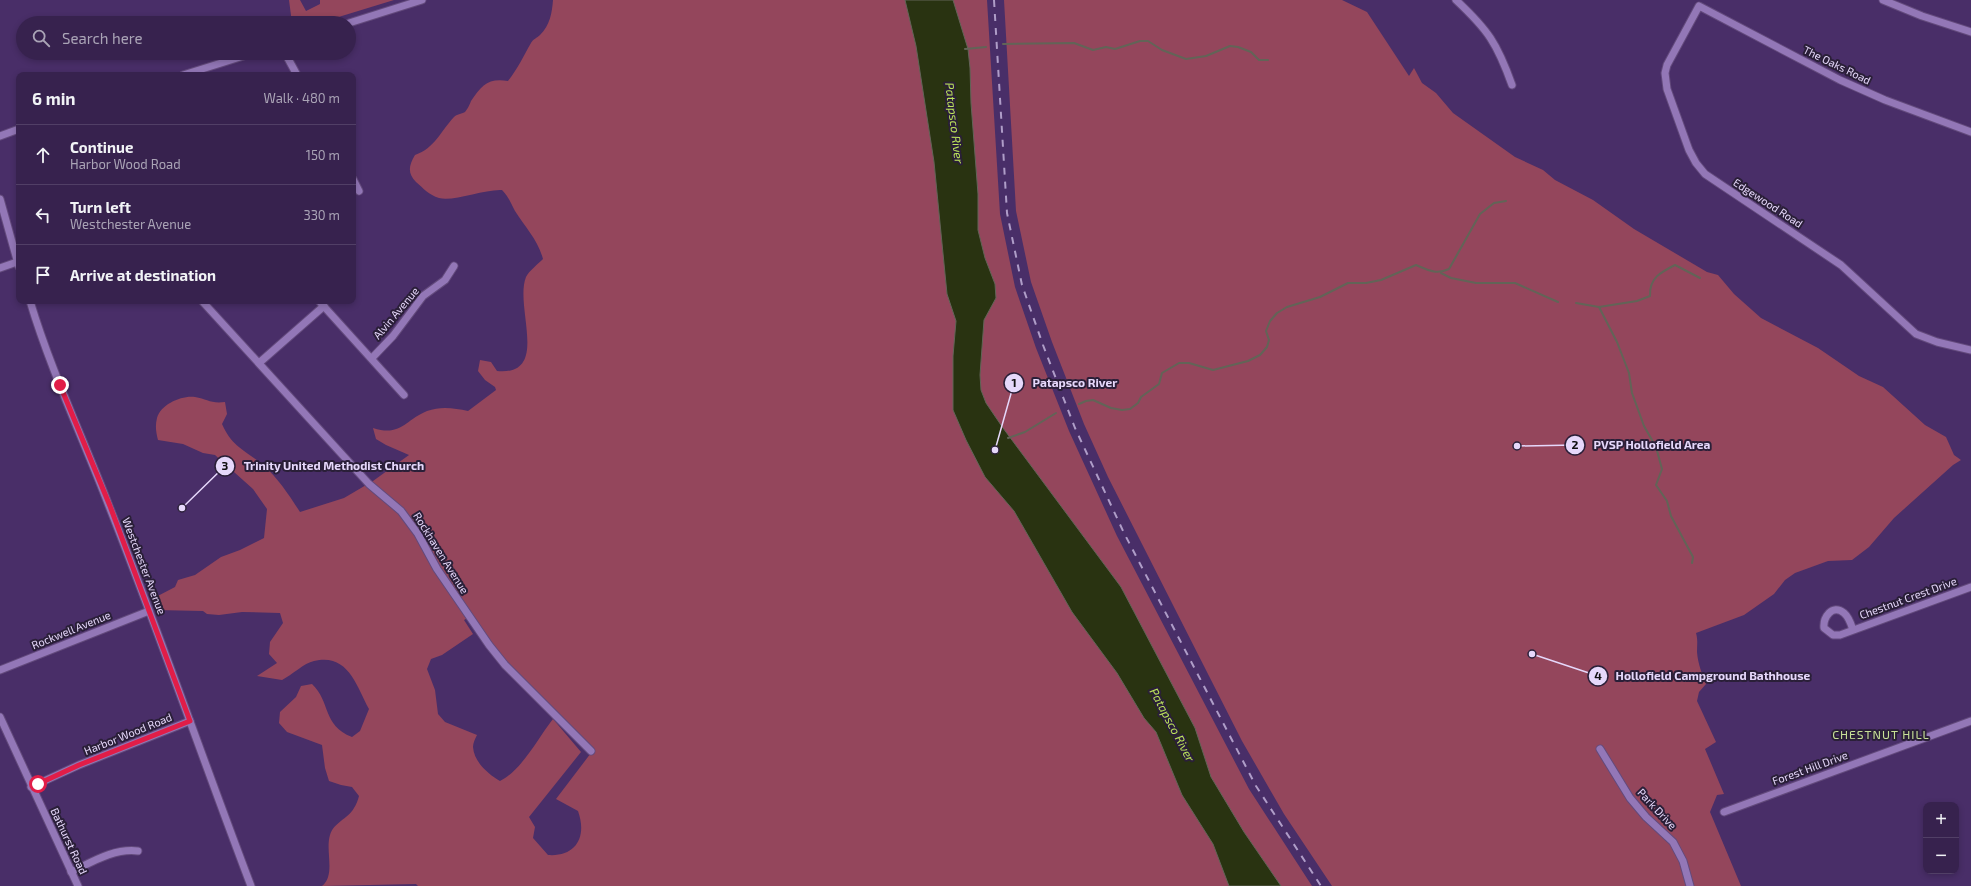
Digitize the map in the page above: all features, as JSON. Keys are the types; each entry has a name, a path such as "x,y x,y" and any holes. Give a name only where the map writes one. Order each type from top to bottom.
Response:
{"street":[{"path":"356,21 422,0"},
{"path":"1456,0 1475,18 1493,40 1512,85"},
{"path":"1883,0 1922,16 1971,32"},
{"name":"The Oaks Road","path":"1699,6 1840,80 1887,101 1971,132"},
{"name":"Edgewood Road","path":"1699,6 1667,65 1665,73 1667,89 1696,163 1715,182 1841,265 1916,334 1937,342 1971,350"},
{"path":"193,72 231,60"},
{"path":"289,60 295,72"},
{"path":"0,136 16,130"},
{"path":"356,185 359,191"},
{"path":"0,199 16,257"},
{"path":"0,268 16,264"},
{"name":"Alvin Avenue","path":"372,358 393,336 423,296 445,280 454,266"},
{"name":"Westchester Avenue","path":"31,304 60,385 110,506 251,886"},
{"name":"Rockhaven Avenue","path":"205,304 369,484 401,511 418,534 436,569 489,645 505,664 591,751"},
{"path":"259,362 322,304"},
{"name":"Alvin Avenue","path":"322,304 404,395"},
{"name":"Chestnut Crest Drive","path":"1853,630 1845,613 1835,610 1830,612 1824,622 1824,628 1833,636 1840,635 1971,587"},
{"name":"Rockwell Avenue","path":"0,670 149,611"},
{"name":"Bathurst Road","path":"0,717 78,886"},
{"name":"Harbor Wood Road","path":"31,787 79,765 190,721"},
{"name":"Forest Hill Drive","path":"1724,812 1971,721"},
{"name":"Park Drive","path":"1600,749 1630,798 1646,817 1673,842 1680,856 1690,886"},
{"path":"71,872 110,854 130,850 138,851"}],"shaded area":[{"path":"289,0 300,0 306,11 320,4 320,0 394,0 342,16 291,16"},
{"path":"553,0 987,0 1000,214 1015,287 1036,348 1069,431 1117,536 1249,789 1312,886 418,886 416,884 322,886 328,876 330,835 335,827 351,812 359,796 352,787 329,781 325,768 322,745 287,732 279,723 280,712 296,697 301,686 312,684 322,698 331,720 342,732 352,737 360,731 369,709 355,681 343,666 335,662 326,660 310,662 282,680 257,676 277,663 269,654 270,642 283,623 280,613 242,612 219,615 207,614 203,611 156,610 152,599 175,587 178,580 195,575 221,557 240,550 264,538 267,509 253,489 215,455 203,453 183,444 158,440 156,429 157,418 159,413 167,405 184,397 195,397 213,402 225,402 227,414 222,424 230,438 240,448 274,475 300,512 344,498 373,481 409,455 376,439 373,428 382,430 397,429 427,411 437,408 453,408 468,411 496,390 495,387 485,380 478,371 480,360 491,362 497,371 513,370 523,363 527,351 524,305 526,277 543,259 535,240 502,190 487,191 445,199 439,198 429,193 413,179 410,169 411,162 415,155 428,148 454,117 465,112 471,101 482,87 490,82 501,80 508,81 532,42 546,27 550,19","holes":["471,616 506,662 594,749 556,799 578,811 581,829 580,836 573,849 558,855 548,855 533,838 535,827 529,817 581,752 553,719 522,762 508,776 500,781 486,771 476,758 473,747 477,735 445,722 438,714 435,690 427,669 431,659 442,655 473,634 464,620"]},
{"path":"1004,0 1342,0 1367,12 1409,76 1414,68 1422,83 1436,93 1453,113 1515,157 1543,170 1555,180 1593,200 1634,229 1707,272 1718,275 1734,294 1761,318 1818,348 1859,376 1883,387 1925,425 1946,437 1954,455 1961,460 1953,465 1894,518 1869,547 1852,560 1828,561 1795,573 1785,580 1774,594 1744,615 1696,633 1698,661 1706,684 1699,692 1697,701 1716,742 1705,749 1724,794 1717,795 1710,812 1741,886 1332,886 1284,814 1242,741 1108,477 1084,424 1052,342 1031,282 1016,211"}],"water":[{"name":"Patapsco River","path":"905,0 953,0 968,49 978,194 978,230 985,258 995,284 996,298 984,320 980,375 981,390 986,403 1121,587 1195,728 1211,777 1244,832 1281,886 1229,886 1213,844 1182,795 1156,732 1144,718 1117,673 1072,612 1014,511 985,477 953,410 953,356 956,321 947,294 934,162 916,46"}],"waterway":[{"path":"1003,44 1074,43 1093,50 1106,47 1115,49 1140,41 1148,41 1162,50 1186,59 1206,56 1230,46 1238,47 1251,52 1259,60 1268,60"},
{"path":"965,49 986,47"},
{"path":"1079,404 1093,400 1111,408 1122,410 1130,409 1138,403 1141,397 1159,384 1162,373 1179,363 1189,363 1213,370 1248,361 1260,355 1267,347 1269,340 1266,331 1270,321 1277,313 1287,307 1320,297 1348,283 1366,283 1381,280 1416,265 1436,272 1449,269 1480,214 1494,203 1506,201"},
{"path":"1576,303 1599,307 1637,301 1650,296 1650,290 1657,276 1675,265 1700,278"},
{"path":"1441,273 1451,278 1476,283 1515,283 1558,302"},
{"path":"1599,307 1617,342 1629,373 1632,393 1644,426 1656,447 1662,469 1656,485 1667,501 1671,516 1693,557 1692,563"},
{"path":"1008,438 1025,432 1056,413"}],"railway":[{"path":"994,0 1007,213 1022,285 1043,345 1075,428 1124,533 1256,786 1321,886"}],"place":[{"name":"PVSP Hollofield Area","path":"1517,446"},
{"name":"Patapsco River","path":"995,450"},
{"name":"Trinity United Methodist Church","path":"182,508"},
{"name":"Hollofield Campground Bathhouse","path":"1532,654"}],"district":[{"name":"CHESTNUT HILL","path":"1881,735"}],"route":[{"path":"38,784 79,765 190,721 110,506 60,385"}]}
